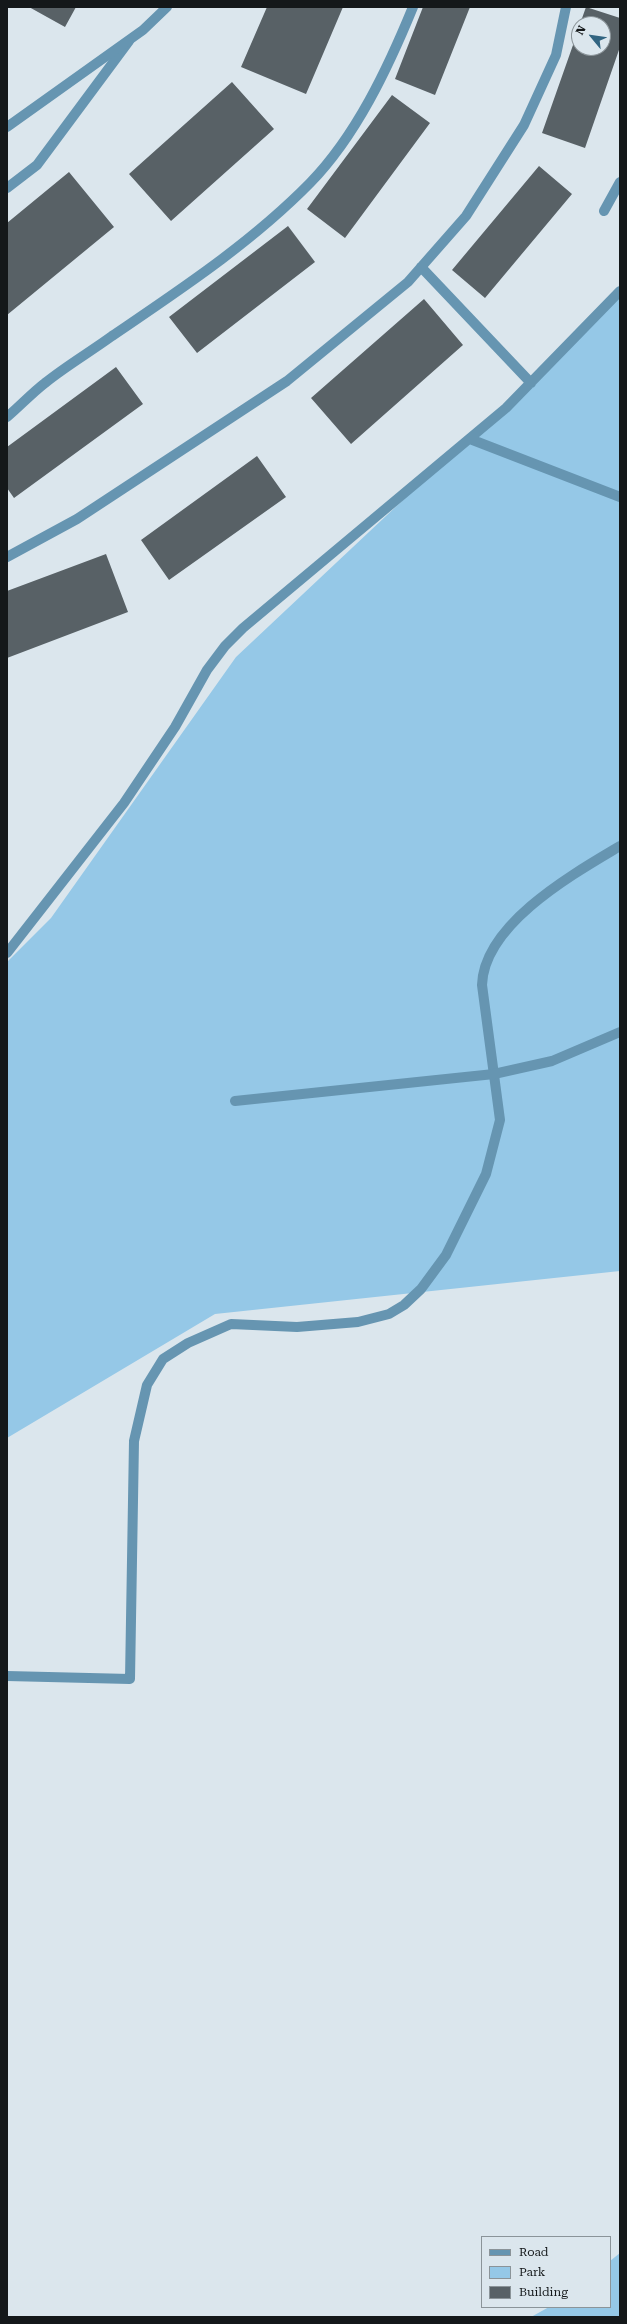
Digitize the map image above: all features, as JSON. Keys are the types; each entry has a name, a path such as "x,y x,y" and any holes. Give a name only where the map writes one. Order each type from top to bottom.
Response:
{"street":[{"path":"7,127 130,39 167,7"},
{"path":"7,417 45,382 193,280 260,229 311,183 339,148 371,96 394,54 413,7"},
{"path":"7,557 77,519 287,381 408,282 466,216 524,125 556,55 566,7"},
{"path":"7,188 37,165 130,39"},
{"path":"604,211 620,182"},
{"path":"421,267 531,383"},
{"path":"7,954 124,803 175,727 207,670 225,646 243,628 506,408 620,291"},
{"path":"470,439 620,497"},
{"path":"7,1676 130,1679 134,1441 147,1385 163,1359 188,1343 231,1324 297,1327 358,1322 389,1314 404,1305 421,1289 446,1255 486,1174 500,1120 482,985 483,970 504,931 563,880 620,846"},
{"path":"235,1101 494,1074 552,1061 620,1032"}],"green space":[{"path":"620,296 620,1271 215,1314 7,1438 7,962 51,918 236,657"},
{"path":"620,2253 620,2317 531,2317 547,2308 611,2308 611,2260"}],"building":[{"path":"29,7 76,7 65,27"},
{"path":"267,7 343,7 306,94 241,67"},
{"path":"423,7 470,7 435,95 395,79"},
{"path":"586,7 620,18 620,47 585,148 542,133 571,51 571,56 611,56 611,16 583,16"},
{"path":"232,82 274,129 171,221 129,174"},
{"path":"392,95 430,123 345,238 307,209"},
{"path":"539,166 572,194 485,298 452,270"},
{"path":"69,172 114,227 7,315 7,223"},
{"path":"288,226 315,262 197,353 169,317"},
{"path":"424,299 463,345 351,444 311,398"},
{"path":"116,367 143,404 14,498 7,488 7,447"},
{"path":"257,456 286,497 169,580 141,540"},
{"path":"106,554 128,612 7,658 7,591"}]}
